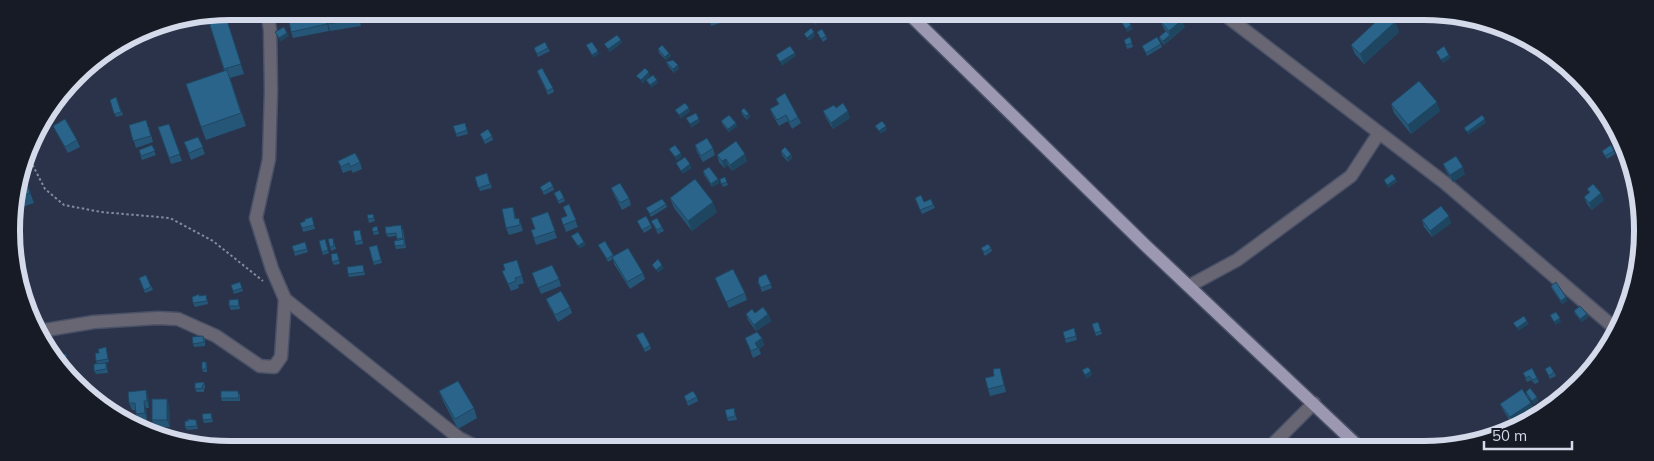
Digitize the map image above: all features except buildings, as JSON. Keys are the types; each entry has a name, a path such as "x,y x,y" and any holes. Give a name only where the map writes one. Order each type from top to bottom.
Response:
{"main road":[{"path":"915,20 1145,245 1353,441"}],"lane":[{"path":"45,329 94,322 158,318 178,319 216,336 260,366 274,368 281,357 285,299 272,269 256,218 268,159 271,90 268,20"},
{"path":"1231,20 1445,183 1611,325"},
{"path":"1189,286 1238,260 1351,176 1379,133"},
{"path":"285,299 465,441"},
{"path":"1276,441 1314,403"}],"path":[{"path":"31,162 45,189 64,205 101,212 170,218 213,241 263,281"}]}
